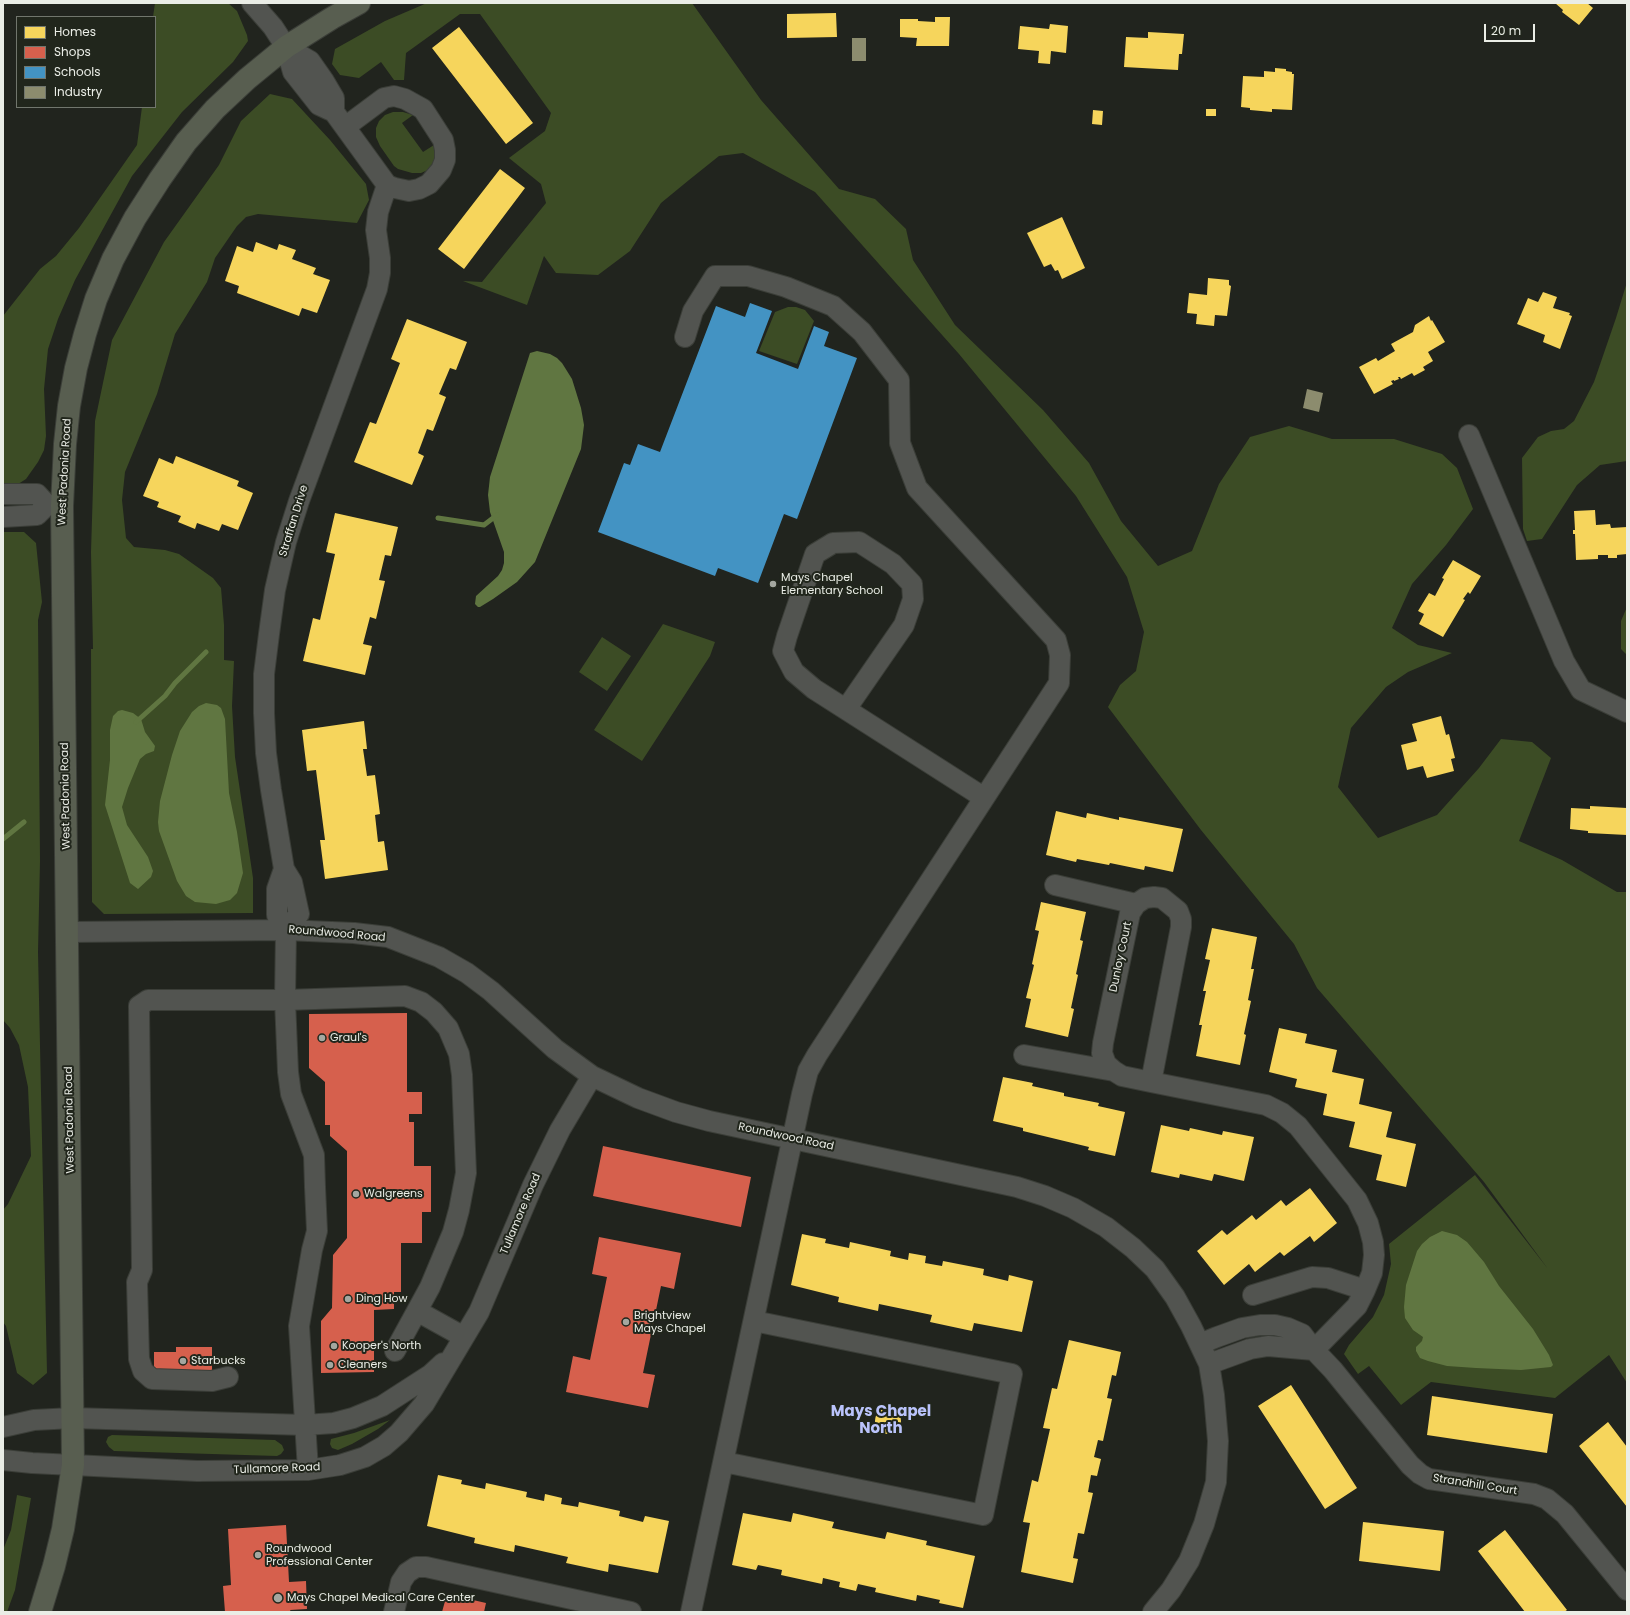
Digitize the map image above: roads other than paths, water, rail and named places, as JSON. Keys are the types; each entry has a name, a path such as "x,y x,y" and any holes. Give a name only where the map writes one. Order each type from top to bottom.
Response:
{"main road":[{"name":"West Padonia Road","path":"40,1612 63,1529 73,1465 68,932 55,505 76,368 96,299 113,260 135,218 186,142 215,110 247,79 286,47 359,3"}],"street":[{"path":"252,3 273,27 286,47 293,72 319,105 339,120 387,185 409,191 419,189 429,184 436,178 441,170 445,160 443,140 423,109 414,103 394,96 384,98 339,120"},
{"name":"Straffan Drive","path":"286,930 277,915 277,889 284,869 271,790 264,713 264,674 275,590 286,542 298,502 377,288 380,273 380,258 376,230 378,212 387,185"},
{"path":"685,337 693,311 715,276 748,276 786,286 833,306 862,332 899,380 900,443 917,488 1056,640 1060,655 1058,683 983,797 808,1071 691,1612"},
{"path":"1469,435 1564,661 1581,690 1627,712"},
{"path":"3,494 37,494 55,505 37,515 3,517"},
{"path":"846,709 904,625 913,599 912,584 893,564 859,542 833,543 815,554 783,651 794,672 814,689 983,797"},
{"path":"1055,885 1136,904 1145,898 1162,898 1178,911 1181,919 1181,927 1151,1082"},
{"name":"Dunloy Court","path":"1114,1071 1106,1064 1102,1053 1103,1043 1130,913 1136,904"},
{"path":"286,930 285,1000 288,1072 291,1094 314,1155 317,1231 312,1250 299,1326 308,1470"},
{"name":"Roundwood Road","path":"68,932 286,930 354,933 388,938 439,957 467,973 555,1049 592,1076 638,1098 676,1112 793,1139 1017,1187 1045,1196 1074,1208 1106,1227 1133,1248 1154,1269 1175,1297 1209,1364 1214,1394 1218,1440 1216,1482 1204,1524 1189,1562 1171,1590 1153,1612"},
{"path":"228,1376 212,1381 152,1379 143,1371 139,1359 137,1330 137,1282 142,1270 139,1006 148,1000 285,1000 405,996 421,1002 434,1012 448,1028 459,1054 462,1075 466,1173 453,1232 430,1287 395,1351"},
{"path":"1024,1055 1114,1071 1122,1076 1266,1105 1282,1113 1298,1126 1357,1200 1368,1223 1373,1242 1374,1255 1372,1273 1366,1290 1357,1306 1314,1350 1268,1346 1250,1349 1209,1364"},
{"name":"Tullamore Road","path":"3,1460 197,1471 308,1470 346,1463 365,1457 384,1446 399,1433 424,1404 479,1312 543,1164 560,1130 592,1076"},
{"path":"1253,1294 1312,1277 1328,1278 1366,1290"},
{"path":"417,1311 464,1337"},
{"path":"724,1462 983,1515 1012,1374 754,1321"},
{"name":"Strandhill Court","path":"1200,1344 1217,1336 1242,1328 1260,1325 1275,1325 1288,1328 1302,1334 1410,1465 1420,1474 1429,1479 1534,1494 1547,1499 1565,1514 1627,1590"},
{"name":"Tullamore Road","path":"3,1427 34,1420 73,1418 305,1425 334,1423 353,1418 382,1406 430,1375 454,1354"},
{"path":"394,1612 401,1582 407,1573 416,1568 426,1567 631,1612"}],"waterway":[{"path":"438,518 484,525 497,515"},
{"path":"136,722 165,696 175,683 206,652"},
{"path":"3,839 24,822"}],"place":[{"name":"Mays Chapel Elementary School","path":"773,584"},
{"name":"Graul's","path":"322,1038"},
{"name":"Walgreens","path":"356,1194"},
{"name":"Ding How","path":"348,1299"},
{"name":"Brightview Mays Chapel","path":"626,1322"},
{"name":"Kooper's North","path":"334,1346"},
{"name":"Starbucks","path":"183,1361"},
{"name":"Cleaners","path":"330,1365"},
{"name":"Roundwood Professional Center","path":"258,1555"},
{"name":"Mays Chapel Medical Care Center","path":"278,1598"}],"district":[{"name":"Mays Chapel North","path":"881,1420"}]}
